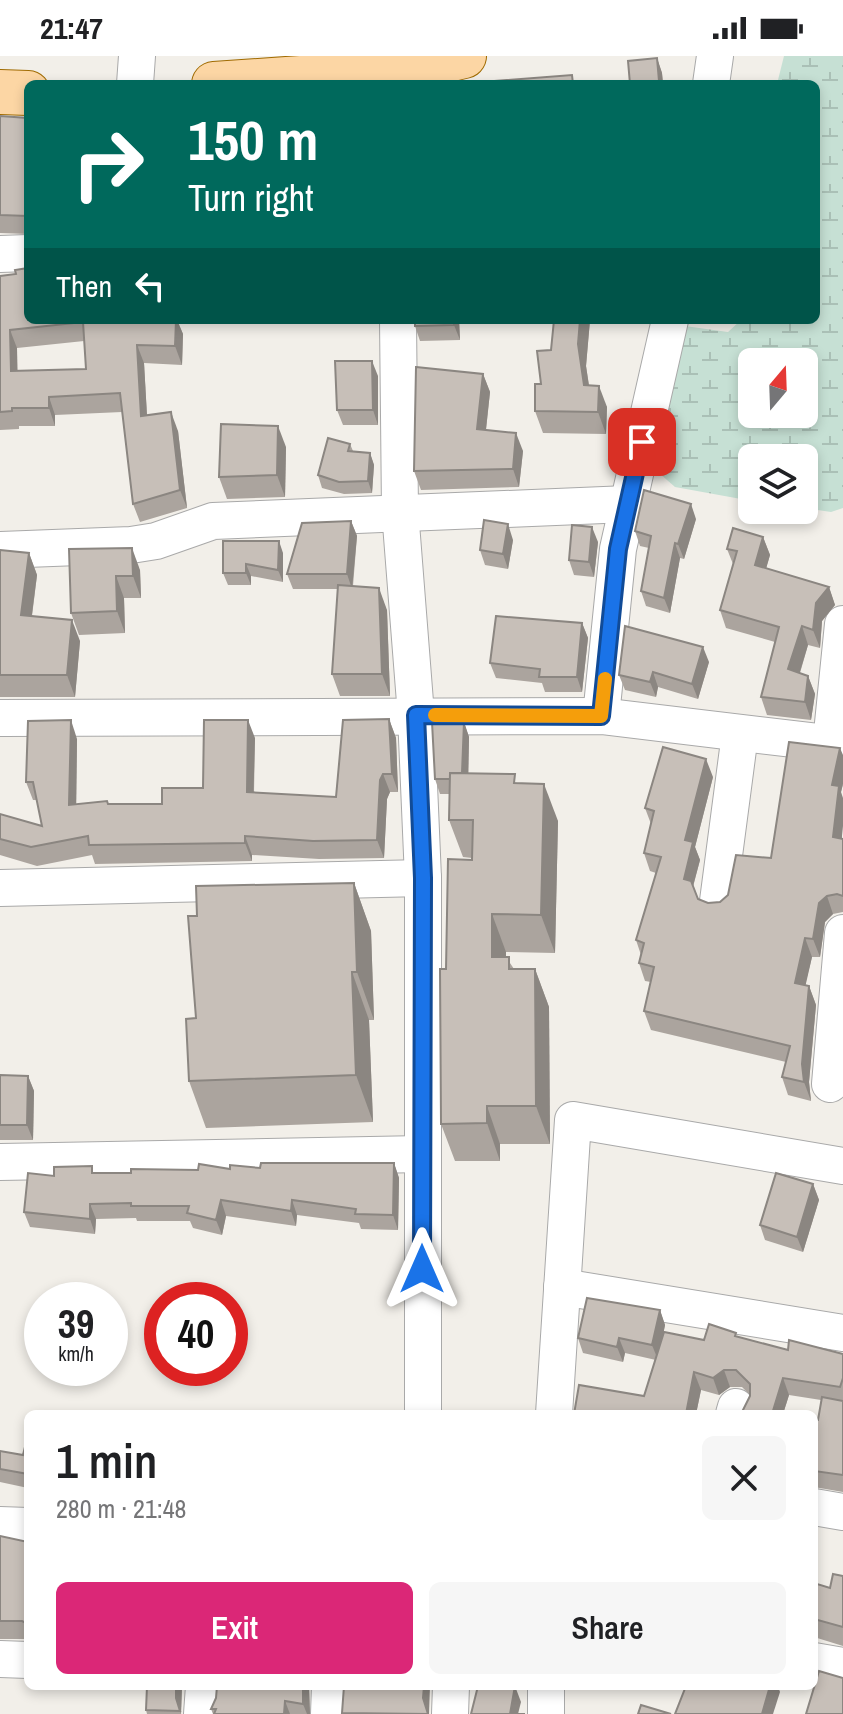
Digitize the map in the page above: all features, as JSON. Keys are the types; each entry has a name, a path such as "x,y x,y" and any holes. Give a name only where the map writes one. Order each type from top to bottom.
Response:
{"main road":[{"path":"238,80 330,65 400,77 464,56"}],"street":[{"path":"135,80 137,56"},
{"path":"712,80 715,56"},
{"path":"0,254 24,253"},
{"path":"398,324 400,511 416,715 423,878 423,1410"},
{"path":"601,716 618,549 669,324"},
{"path":"0,550 131,545 156,541 213,521 628,504"},
{"path":"0,718 601,716 837,744 843,624"},
{"path":"718,901 740,734"},
{"path":"0,888 423,878"},
{"path":"830,1084 843,933"},
{"path":"554,1410 573,1120 843,1166"},
{"path":"0,1162 422,1154"},
{"path":"562,1287 843,1333"},
{"path":"818,1508 843,1512"},
{"path":"0,1525 24,1526"},
{"path":"0,1659 24,1660"},
{"path":"818,1662 843,1666"},
{"path":"202,1714 204,1690"},
{"path":"329,1714 330,1690"},
{"path":"450,1714 451,1690"},
{"path":"546,1690 546,1714"}],"green space":[{"path":"784,56 843,56 843,508 831,512 818,510 818,444 738,444 738,498 675,487 651,466 685,326 728,332 737,324 820,324 820,80 778,80"}],"building":[{"path":"657,58 659,80 630,80 628,61"},
{"path":"572,75 573,80 508,80"},
{"path":"0,116 24,118 24,216 0,215"},
{"path":"24,269 24,324 65,324 10,330 11,371 86,369 83,324 176,324 175,346 137,345 141,416 171,412 180,490 133,504 120,393 49,397 49,408 12,408 12,411 0,412 0,276 16,274 15,270"},
{"path":"415,324 454,324 454,325"},
{"path":"554,324 580,324 578,344 584,385 599,386 598,412 535,411 535,384 541,384 537,351 551,350"},
{"path":"335,361 372,361 373,410 337,410"},
{"path":"416,367 483,374 477,429 516,433 513,469 414,471"},
{"path":"221,424 278,426 277,475 219,477"},
{"path":"328,438 350,444 348,451 370,453 368,481 339,482 318,475"},
{"path":"644,490 691,504 678,544 675,543 664,598 641,591 651,536 635,531"},
{"path":"484,520 508,524 503,554 480,550"},
{"path":"351,521 347,574 287,574 302,523"},
{"path":"572,525 592,527 589,562 569,560"},
{"path":"733,528 763,537 755,565 829,587 816,603 813,630 802,626 788,669 808,676 805,702 761,697 779,627 720,610 737,551 727,549"},
{"path":"223,541 279,541 278,570 246,564 246,573 223,573"},
{"path":"132,548 133,576 116,576 117,611 71,613 69,549"},
{"path":"0,550 29,553 21,615 72,620 67,675 0,675"},
{"path":"338,585 379,588 382,674 332,674"},
{"path":"496,616 582,623 577,677 539,677 540,669 490,663"},
{"path":"625,626 703,647 692,684 653,672 650,682 619,675"},
{"path":"389,719 392,774 383,774 380,780 377,840 313,841 245,836 245,843 89,845 88,836 31,847 0,839 0,814 42,826 33,782 26,782 28,721 71,720 69,805 107,801 108,804 162,804 162,788 203,788 204,720 248,720 247,792 336,797 343,720"},
{"path":"432,722 464,722 462,773 450,773 450,779 435,779"},
{"path":"789,742 840,748 832,785 839,786 833,837 843,839 843,896 827,896 819,903 813,939 805,938 795,983 809,986 802,1064 804,1082 782,1077 790,1046 644,1011 654,967 639,963 644,943 636,940 661,857 644,853 654,811 645,808 663,747 706,759 685,840 693,842 684,879 691,881 698,899 708,903 720,902 728,895 736,855 771,858"},
{"path":"450,773 515,774 514,783 544,784 541,915 492,914 492,957 509,957 509,969 535,969 536,1106 487,1106 487,1123 441,1124 440,969 446,969 448,859 472,860 473,820 449,820"},
{"path":"354,883 357,972 352,972 356,1075 189,1081 186,1019 196,1018 188,916 197,916 196,886"},
{"path":"0,1075 28,1076 27,1125 0,1125"},
{"path":"261,1163 394,1163 393,1215 355,1214 356,1209 292,1200 291,1211 221,1200 216,1220 187,1213 189,1206 131,1206 131,1203 90,1204 90,1219 24,1212 28,1173 54,1176 54,1167 92,1166 92,1173 131,1173 131,1169 198,1170 199,1164 230,1169 230,1165 260,1168"},
{"path":"776,1173 813,1184 797,1237 760,1225"},
{"path":"587,1298 660,1310 652,1345 619,1338 617,1347 578,1338"},
{"path":"709,1324 736,1333 735,1336 788,1350 789,1340 843,1354 843,1378 840,1387 783,1378 773,1410 743,1410 750,1396 750,1384 736,1370 724,1370 713,1378 694,1372 687,1410 575,1410 579,1385 644,1396 664,1332 704,1340"},
{"path":"822,1397 843,1401 843,1475 818,1472 818,1420"},
{"path":"0,1451 23,1455 24,1451 24,1473 0,1469"},
{"path":"0,1536 24,1541 24,1622 0,1621"},
{"path":"833,1574 843,1576 843,1627 818,1620 818,1584 830,1588"},
{"path":"819,1671 843,1678 843,1714 806,1714 813,1690 818,1690"},
{"path":"147,1690 176,1690 180,1711 146,1710"},
{"path":"217,1690 303,1690 303,1704 285,1701 284,1714 214,1714 216,1709 211,1709"},
{"path":"344,1690 424,1690 428,1714 342,1713"},
{"path":"477,1690 514,1690 510,1714 471,1714"},
{"path":"684,1690 769,1690 762,1714 675,1714"},
{"path":"641,1705 671,1714 638,1714"}],"slow traffic":[{"path":"435,715 601,716 605,679"}],"route":[{"path":"422,1269 423,878 416,715 601,716 618,549 642,442"}]}
